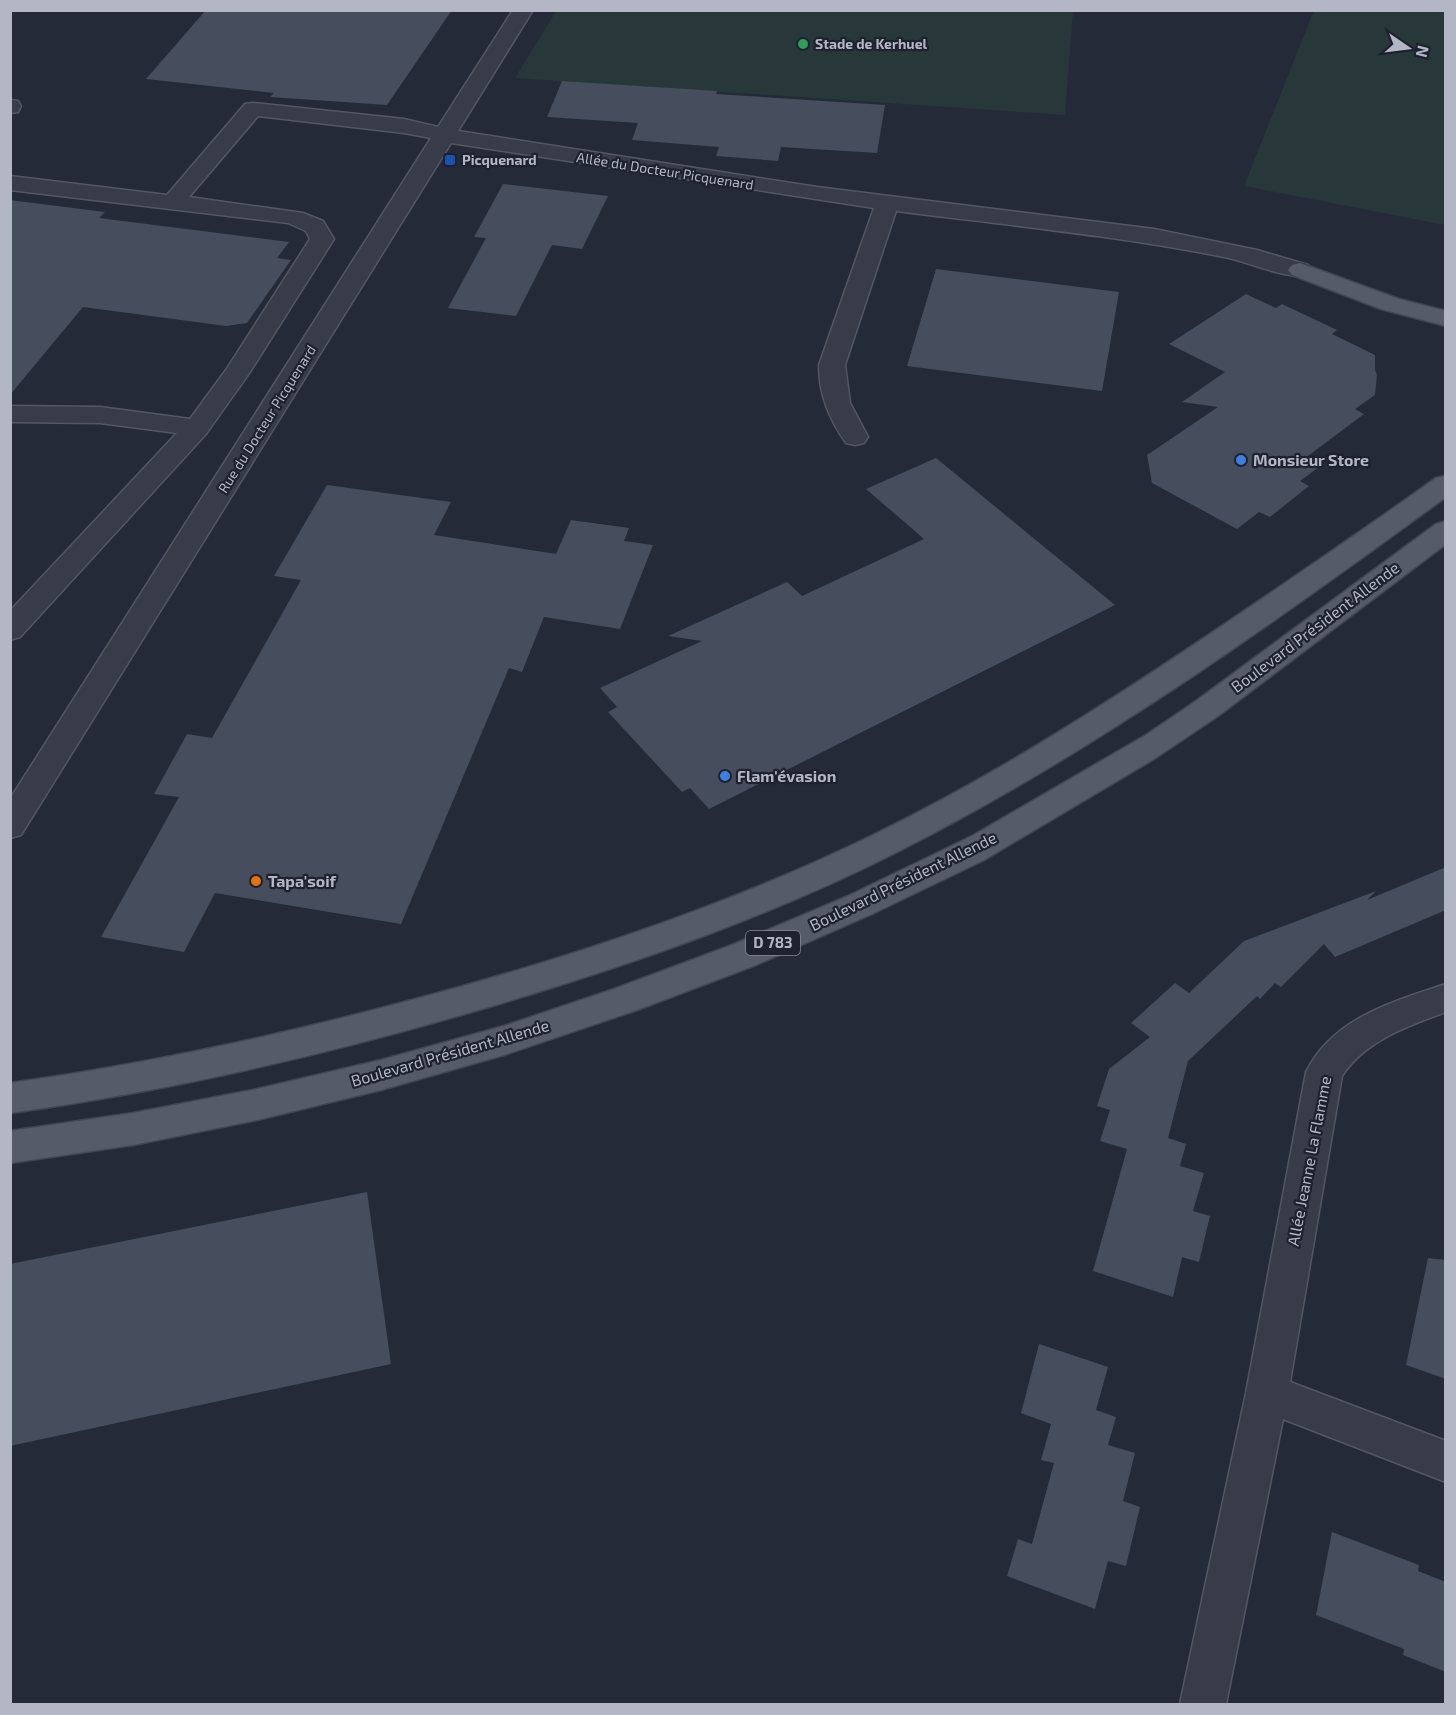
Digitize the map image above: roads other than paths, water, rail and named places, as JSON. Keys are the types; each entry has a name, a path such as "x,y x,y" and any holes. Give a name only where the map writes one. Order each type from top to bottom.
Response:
{"main road":[{"path":"1300,270 1390,304 1446,319"},
{"name":"D 783","path":"10,1098 163,1074 347,1032 586,965 753,903 884,844 1043,756 1174,673 1446,484"},
{"name":"Boulevard Président Allende","path":"10,1147 69,1140 161,1124 403,1070 582,1013 708,968 794,934 975,850 1173,732 1446,530"}],"street":[{"name":"Rue du Docteur Picquenard","path":"10,826 523,10"},
{"name":"Allée du Docteur Picquenard","path":"174,201 253,110 404,126 477,142 728,181 1154,236 1247,255 1300,270"},
{"path":"10,183 290,216 317,227 322,239 237,372 197,428 10,630"},
{"path":"855,437 844,421 834,397 832,365 886,202"},
{"path":"10,414 100,415 197,428"},
{"name":"Allée Jeanne La Flamme","path":"1203,1704 1267,1393 1324,1072 1331,1060 1367,1031 1388,1019 1446,998"},
{"path":"1267,1393 1446,1462"}],"place":[{"name":"Stade de Kerhuel","path":"803,44"},
{"name":"Picquenard","path":"450,160"},
{"name":"Monsieur Store","path":"1241,460"},
{"name":"Flam'évasion","path":"725,776"},
{"name":"Tapa'soif","path":"256,881"}]}
